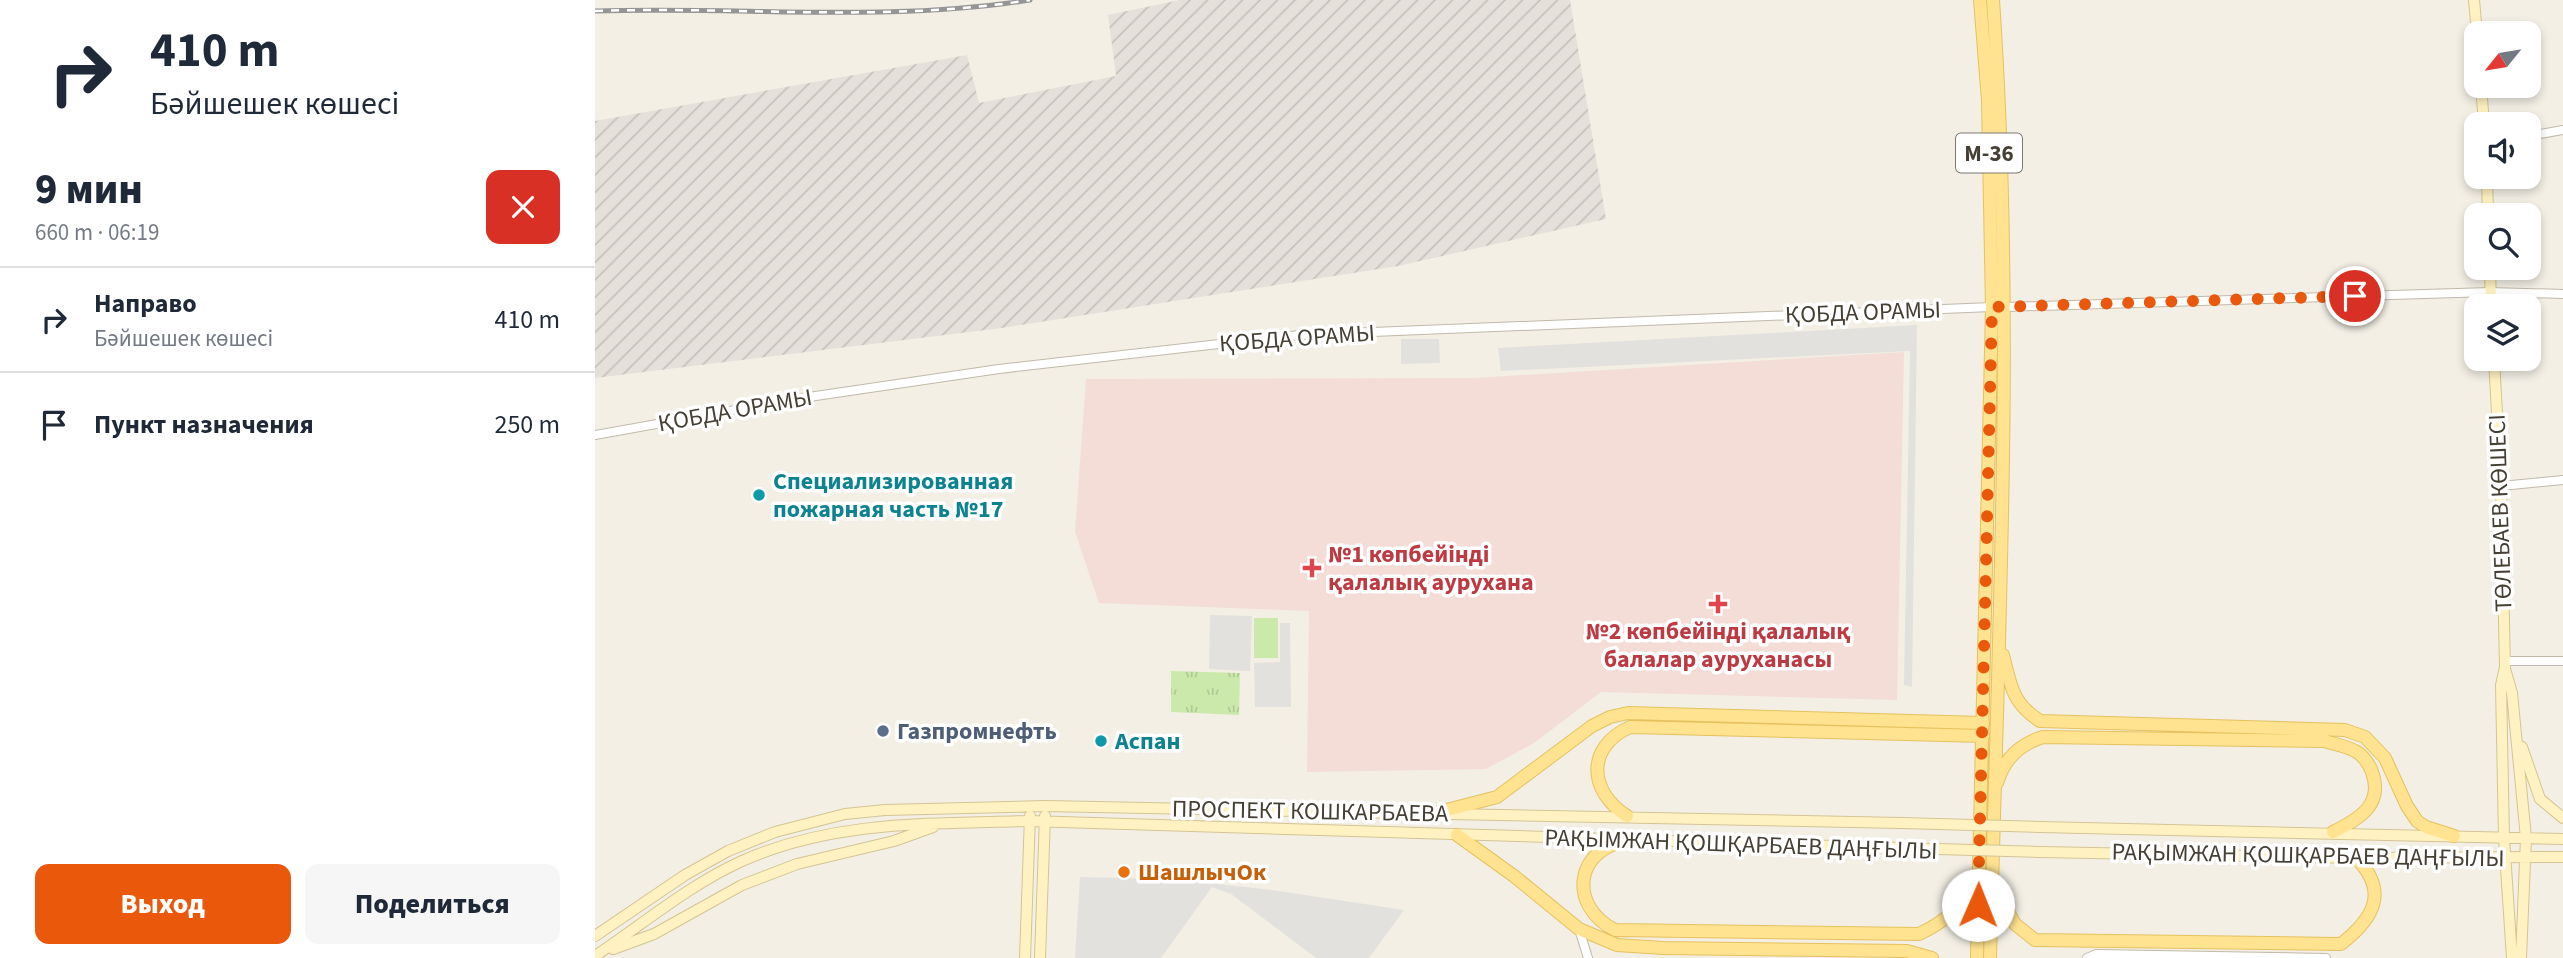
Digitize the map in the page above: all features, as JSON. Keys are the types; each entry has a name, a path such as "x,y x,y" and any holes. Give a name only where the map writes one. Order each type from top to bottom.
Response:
{"main road":[{"name":"M-36","path":"1977,958 1999,307 1980,0"},
{"name":"M-36","path":"1990,958 2000,642 2000,112 1993,0"},
{"path":"2474,0 2476,21"},
{"path":"2490,280 2490,292"},
{"name":"ТӨЛЕБАЕВ КӨШЕСІ","path":"2495,371 2501,486 2505,664 2501,685 2504,838 2512,958"},
{"path":"2000,642 2013,694 2023,710 2040,721 2345,730 2365,737 2385,758 2407,806 2417,821 2426,827 2454,836"},
{"name":"ТӨЛЕБАЕВ КӨШЕСІ","path":"2505,664 2512,693 2527,856 2521,958"},
{"path":"1435,813 1497,797 1592,726 1609,717 1628,713 1983,729"},
{"path":"1627,816 1606,799 1597,781 1600,756 1606,745 1616,733 1630,727 1983,729"},
{"path":"2516,731 2540,799 2563,818"},
{"path":"1993,800 2005,763 2027,742 2043,737 2324,741 2358,751 2371,768 2375,781 2375,799 2364,814 2333,832"},
{"path":"595,936 685,875 728,851 775,832 845,814 885,810 1030,806 1025,958"},
{"name":"ПРОСПЕКТ КОШКАРБАЕВА","path":"1030,806 1575,815"},
{"path":"1040,958 1045,806"},
{"name":"РАҚЫМЖАН ҚОШҚАРБАЕВ ДАҢҒЫЛЫ","path":"1575,815 2563,839"},
{"path":"596,956 700,884 740,862 782,845 839,831 897,825 1030,821"},
{"name":"РАҚЫМЖАН ҚОШҚАРБАЕВ ДАҢҒЫЛЫ","path":"1030,821 2040,852 2356,859 2563,857"},
{"path":"596,956 654,934 742,885 797,864 894,841 945,823"},
{"path":"1457,835 1514,876 1579,929 1617,945 1907,951 1932,958"},
{"path":"1630,841 1616,842 1602,848 1585,872 1585,901 1591,914 1602,924 1615,930 1919,934 1941,924 1959,906 1979,879"},
{"path":"1992,884 2015,923 2035,940 2341,944 2367,921 2373,908 2375,894 2372,881 2366,868 2356,859"}],"street":[{"path":"2541,134 2563,130"},
{"name":"ҚОБДА ОРАМЫ","path":"595,435 802,398 992,370 1299,335 1999,307 2490,292 2563,293"},
{"path":"2501,486 2563,480"},
{"path":"2505,664 2563,661"},
{"path":"1579,929 1588,958"},
{"path":"2087,958 2096,954 2326,958"}],"shaded area":[{"path":"1180,0 1570,0 1606,219 1398,266 1002,328 595,378 595,121 967,55 979,103 1116,76 1108,15"},
{"path":"1917,325 1912,687 1904,685 1910,351 1501,371 1498,348"},
{"path":"1401,339 1439,339 1440,363 1401,364"},
{"path":"1904,352 1897,700 1601,692 1534,743 1486,769 1307,772 1309,611 1099,603 1075,532 1086,379 1473,378"},
{"path":"1210,615 1252,616 1250,671 1209,669"},
{"path":"1280,623 1290,623 1291,707 1255,707 1254,663 1280,662"},
{"path":"1080,877 1171,879 1272,890 1404,910 1369,958 1316,958 1231,894 1212,887 1161,958 1075,958"}],"green space":[{"path":"1254,618 1278,618 1278,658 1254,658"},
{"path":"1171,671 1240,673 1239,715 1171,712"}],"railway":[{"path":"595,11 922,11 1030,0"}],"place":[{"name":"Специализированная пожарная часть №17","path":"759,495"},
{"name":"№1 көпбейінді қалалық аурухана","path":"1312,568"},
{"name":"№2 көпбейінді қалалық балалар ауруханасы","path":"1718,604"},
{"name":"Газпромнефть","path":"883,731"},
{"name":"Аспан","path":"1101,741"},
{"name":"ШашлычОк","path":"1124,872"}],"route":[{"path":"1978,905 1992,307 2355,296"}]}
